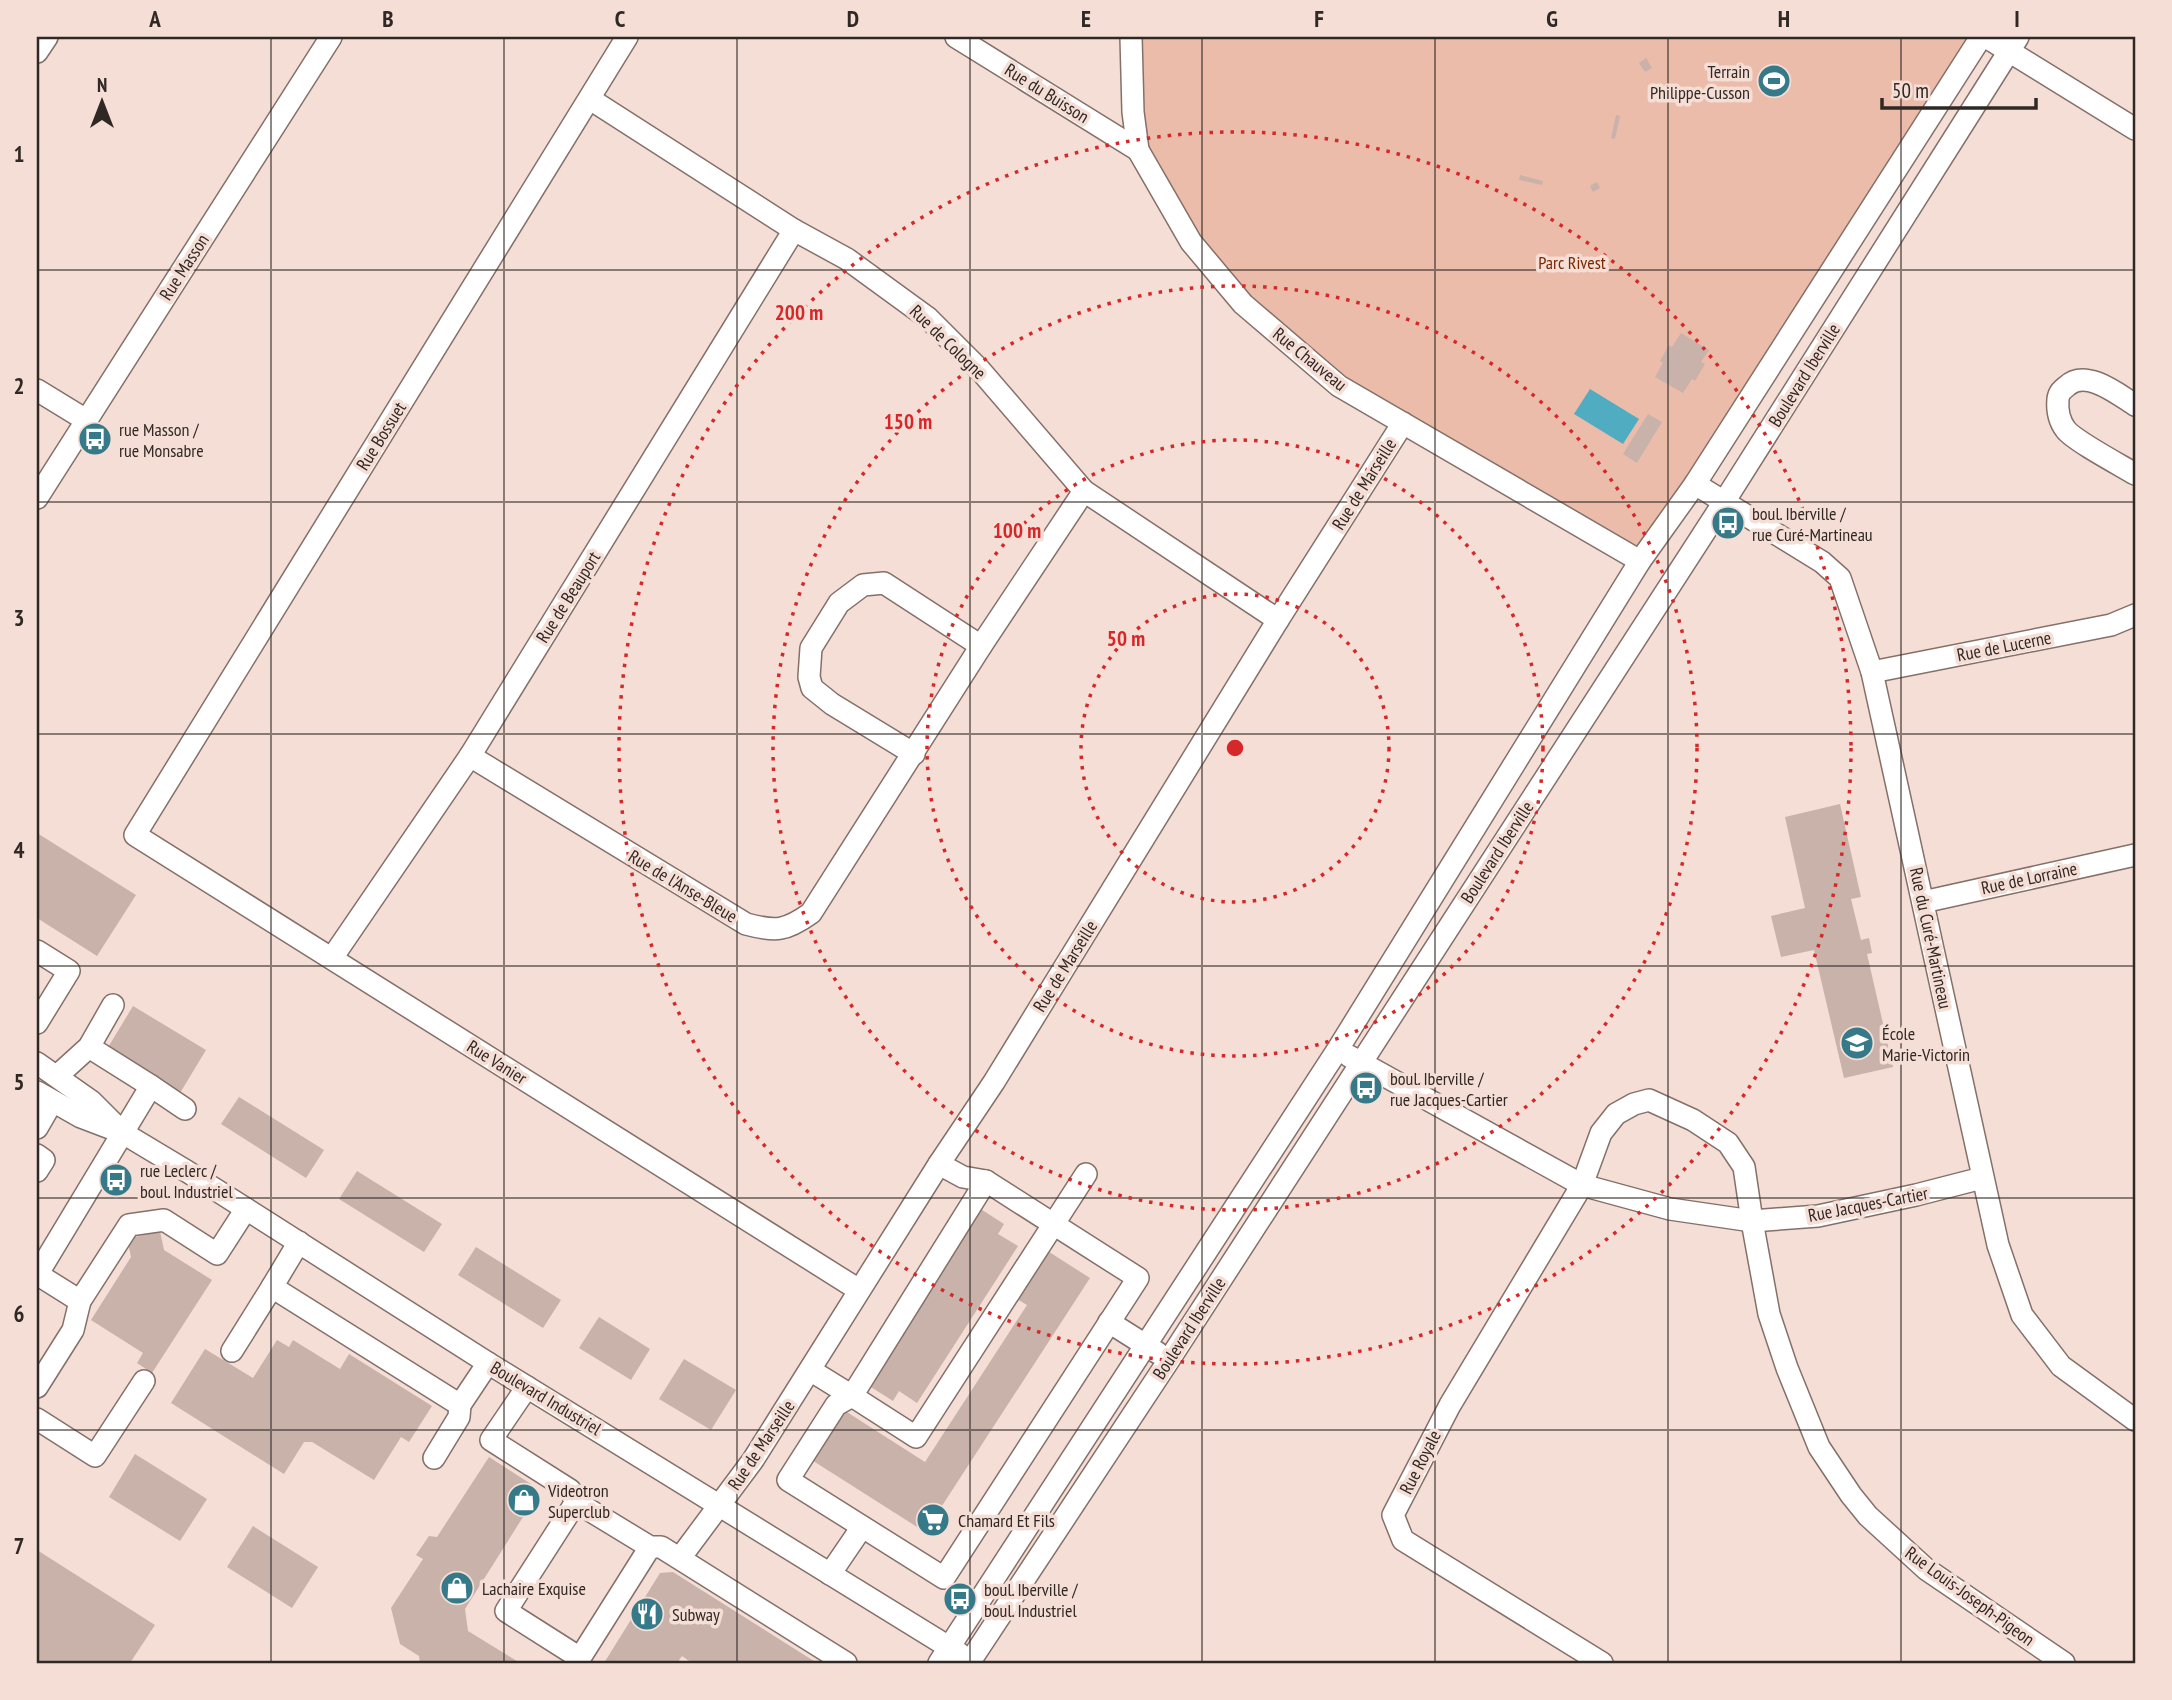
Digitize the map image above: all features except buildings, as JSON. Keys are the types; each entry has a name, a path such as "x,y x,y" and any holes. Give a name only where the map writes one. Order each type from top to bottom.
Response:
{"street":[{"path":"37,52 47,37"},
{"name":"Rue Masson","path":"37,498 331,37"},
{"name":"Rue Bossuet","path":"135,835 627,37"},
{"name":"Rue du Buisson","path":"956,37 1138,150"},
{"name":"Rue Chauveau","path":"1131,37 1133,111 1138,150 1191,242 1243,304 1339,386 1640,561"},
{"path":"1983,37 2014,44 2135,129"},
{"name":"Boulevard Iberville","path":"944,1655 1338,1049 1640,561 1695,484 1983,37"},
{"name":"Boulevard Iberville","path":"970,1662 1169,1360 1724,502 2014,44"},
{"name":"Rue de Cologne","path":"590,99 794,230 847,259 928,318 979,370 1084,491 1278,620"},
{"name":"Rue de Beauport","path":"332,958 470,756 794,230"},
{"path":"2135,405 2101,384 2087,380 2070,382 2059,393 2057,407 2060,421 2068,432 2135,474"},
{"path":"37,390 86,421"},
{"name":"Rue de Marseille","path":"680,1558 745,1473 939,1164 994,1082 1278,620 1403,423"},
{"name":"Rue du Curé-Martineau","path":"1695,484 1822,562 1840,578 1872,672 1982,1178 1998,1245 2022,1315 2062,1366 2135,1420"},
{"name":"Rue de l'Anse-Bleue","path":"470,756 746,924 772,931 794,925 811,913 981,646 1084,491"},
{"path":"914,754 832,704 812,688 809,677 811,648 839,603 863,585 884,583 981,646"},
{"name":"Rue de Lucerne","path":"1872,672 2111,625 2135,615"},
{"name":"Rue Vanier","path":"135,835 859,1290"},
{"name":"Rue de Lorraine","path":"1923,902 2135,855"},
{"path":"37,951 69,971 43,998 37,1023"},
{"path":"57,1076 89,1047 113,1005"},
{"path":"89,1047 186,1109"},
{"name":"Rue Jacques-Cartier","path":"1338,1049 1360,1064 1581,1185 1670,1209 1752,1221 1818,1216 1982,1178"},
{"name":"Boulevard Industriel","path":"37,1063 91,1101 123,1133"},
{"path":"80,1301 37,1275 151,1086"},
{"path":"37,1128 45,1097"},
{"name":"Boulevard Industriel","path":"45,1097 88,1120 123,1133 488,1363 720,1504 830,1574 944,1655 970,1662"},
{"path":"1581,1185 1601,1133 1616,1114 1633,1104 1649,1100 1693,1120 1728,1143 1744,1167 1752,1221"},
{"path":"37,1155 44,1160 37,1171"},
{"path":"939,1164 963,1177 986,1181 1138,1278 944,1578 788,1480 836,1405 852,1396 986,1181"},
{"path":"810,1370 916,1437 1086,1174"},
{"name":"Rue Royale","path":"1581,1185 1450,1405 1393,1515 1403,1540 1602,1663"},
{"path":"37,1387 73,1330 80,1301 129,1225 164,1220 217,1254 246,1209"},
{"name":"Rue Louis-Joseph-Pigeon","path":"1752,1221 1769,1314 1787,1368 1819,1447 1852,1495 1868,1516 1926,1569 2064,1663"},
{"path":"232,1351 299,1242"},
{"path":"272,1287 460,1405"},
{"path":"1109,1322 1169,1360"},
{"path":"434,1458 459,1418 460,1405 488,1363"},
{"path":"37,1419 95,1456 144,1381"},
{"path":"527,1387 491,1440 570,1490 576,1502 650,1547 661,1547 680,1558 846,1663"},
{"path":"576,1502 506,1611 580,1658 650,1547"},
{"path":"830,1574 862,1527"}],"green space":[{"name":"Parc Rivest","path":"1134,37 1981,37 1640,561 1339,386 1243,305 1153,181 1134,113"}],"water":[{"path":"1590,389 1639,419 1623,444 1574,414"}],"place":[{"name":"Terrain Philippe-Cusson","path":"1774,81"},
{"name":"rue Masson / rue Monsabre","path":"95,439"},
{"name":"boul. Iberville / rue Curé-Martineau","path":"1728,523"},
{"name":"École Marie-Victorin","path":"1857,1043"},
{"name":"boul. Iberville / rue Jacques-Cartier","path":"1366,1088"},
{"name":"rue Leclerc / boul. Industriel","path":"116,1180"},
{"name":"Videotron Superclub","path":"524,1500"},
{"name":"Chamard Et Fils","path":"933,1520"},
{"name":"Lachaire Exquise","path":"457,1588"},
{"name":"boul. Iberville / boul. Industriel","path":"960,1599"},
{"name":"Subway","path":"647,1614"}]}
